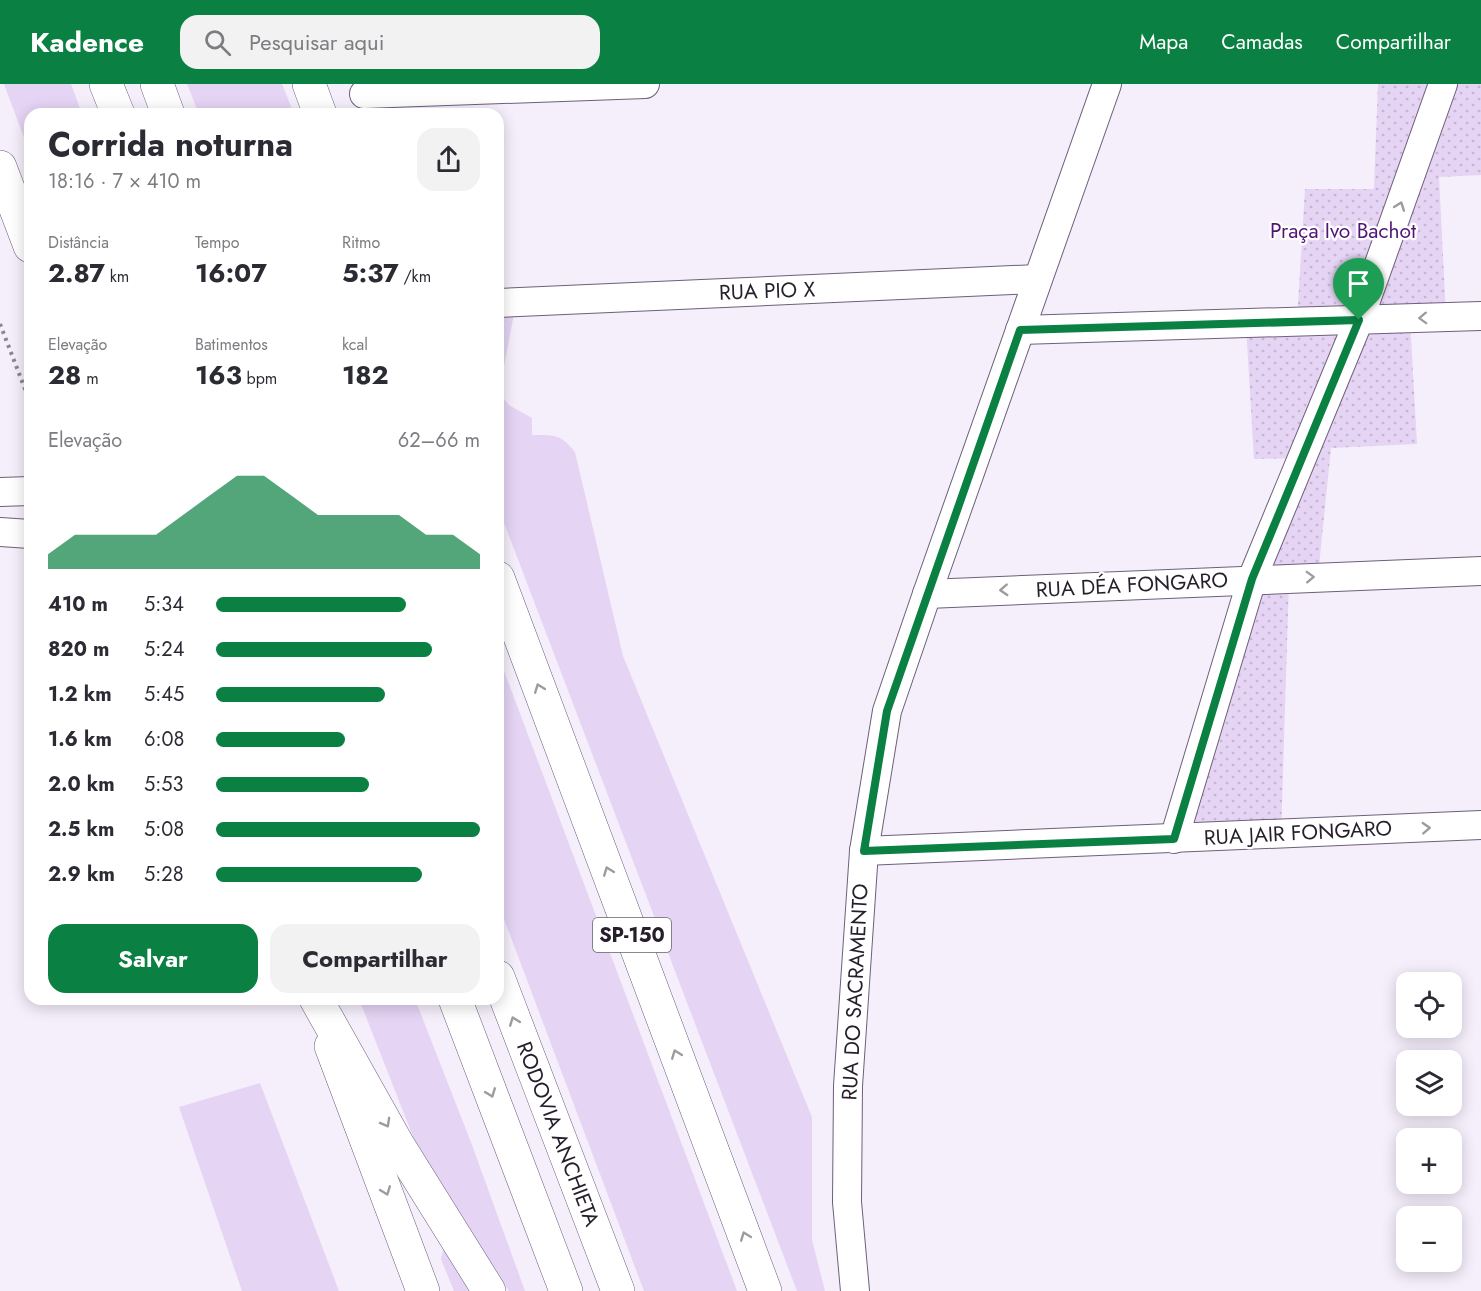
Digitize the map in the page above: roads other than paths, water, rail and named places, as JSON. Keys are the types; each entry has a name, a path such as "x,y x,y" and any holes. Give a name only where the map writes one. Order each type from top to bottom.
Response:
{"highway":[{"path":"106,84 116,108"},
{"path":"157,84 166,108"},
{"path":"309,84 318,108"},
{"path":"0,167 24,230"},
{"name":"SP-150","path":"504,594 765,1291"},
{"name":"RODOVIA ANCHIETA","path":"504,994 618,1291"},
{"path":"316,1005 423,1291"},
{"path":"317,1005 398,1146 489,1291"},
{"path":"457,1005 566,1291"}],"street":[{"path":"364,94 645,84"},
{"name":"RUA DO SACRAMENTO","path":"855,1291 847,1203 848,1086 864,851 887,711 1107,84"},
{"path":"1174,839 1252,579 1359,320 1443,84"},
{"name":"RUA PIO X","path":"504,303 1037,279"},
{"path":"1020,330 1481,316"},
{"path":"0,492 24,491"},
{"path":"0,532 24,534"},
{"name":"RUA DÉA FONGARO","path":"927,594 1481,571"},
{"name":"RUA JAIR FONGARO","path":"864,851 1481,825"}],"park label":[{"name":"Praça Ivo Bachot","path":"1343,231"}]}
